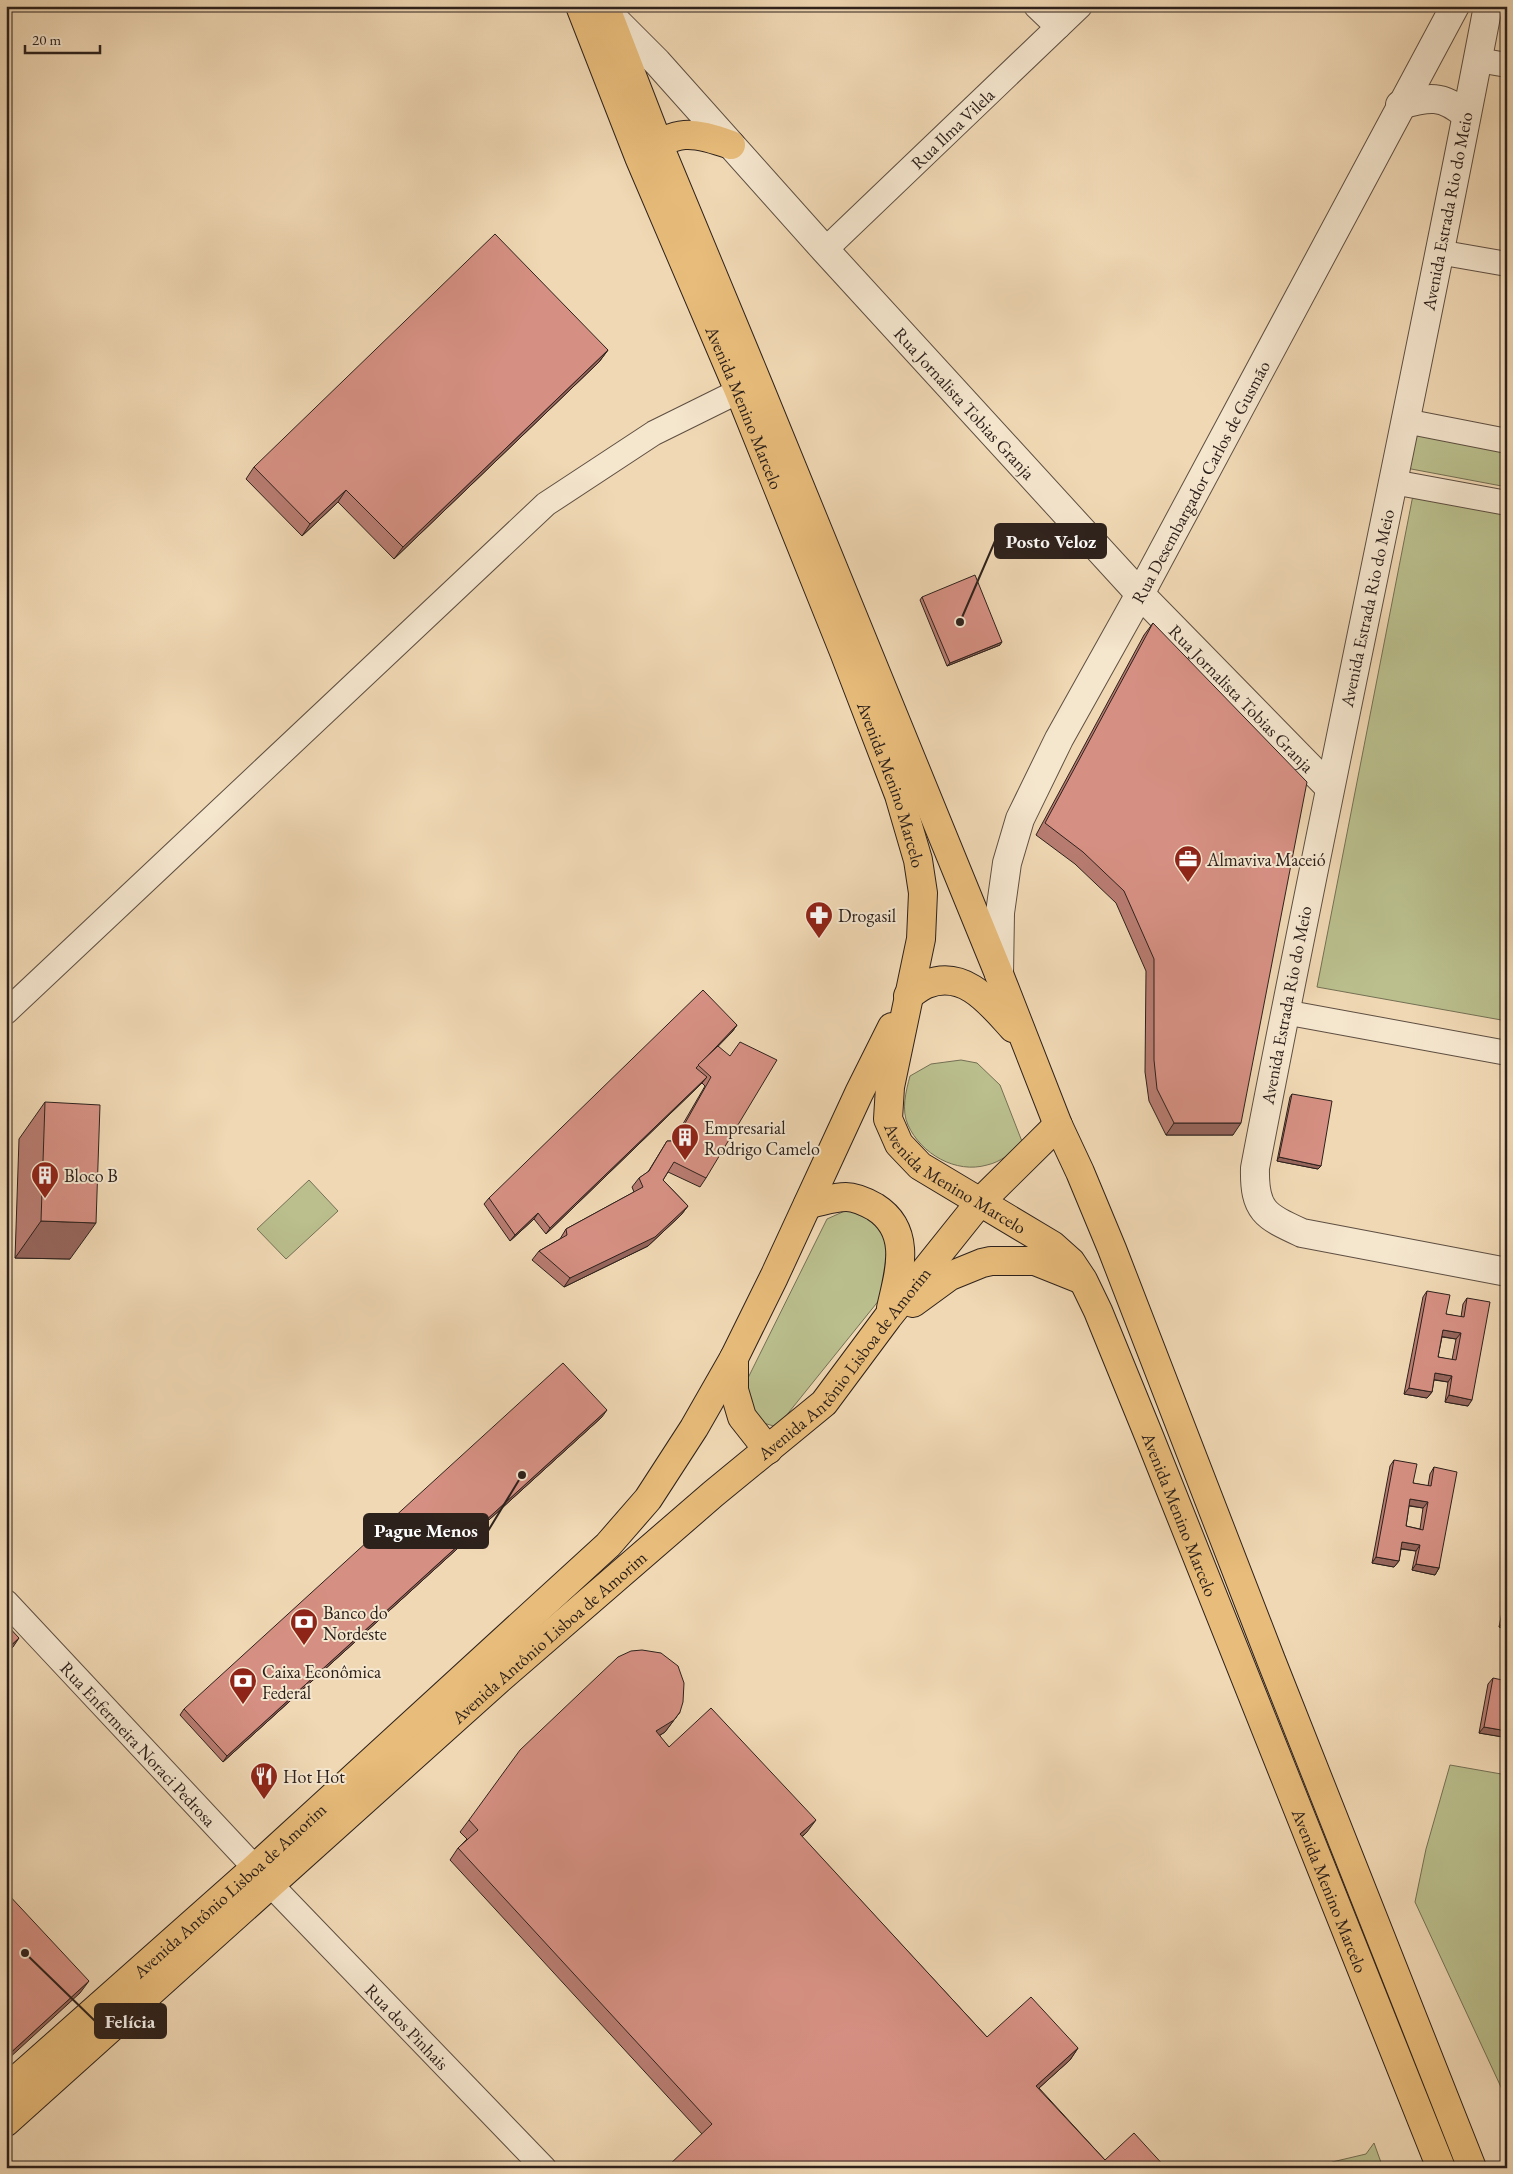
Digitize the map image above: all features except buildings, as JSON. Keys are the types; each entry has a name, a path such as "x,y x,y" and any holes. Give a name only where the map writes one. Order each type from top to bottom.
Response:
{"main road":[{"name":"Avenida Menino Marcelo","path":"580,6 758,384 999,974 1058,1125 1112,1249 1270,1660 1472,2168"},
{"name":"Avenida Menino Marcelo","path":"606,9 648,150 739,391 838,635 889,768 918,860 923,893 921,939 890,1087 888,1120 899,1144 920,1166 1052,1245 1071,1262 1083,1280 1098,1311 1156,1454 1441,2168"},
{"path":"648,150 672,136 687,133 706,136 731,145"},
{"path":"908,996 927,984 942,980 958,981 973,988 1023,1038"},
{"name":"Avenida Antônio Lisboa de Amorim","path":"6,2122 608,1545 648,1499 694,1428 734,1358 859,1093 908,996"},
{"name":"Avenida Antônio Lisboa de Amorim","path":"6,2089 263,1877 568,1620 713,1494 824,1403 881,1327 980,1202 1058,1125"},
{"path":"808,1204 846,1197 864,1201 885,1214 897,1233 900,1267 881,1327"},
{"path":"881,1327 950,1276 982,1263 1006,1260 1035,1261 1083,1280"},
{"path":"734,1358 734,1390 742,1417 768,1450"}],"street":[{"path":"1036,6 1058,27"},
{"name":"Rua Ilma Vilela","path":"825,250 1080,6"},
{"name":"Rua Desembargador Carlos de Gusmão","path":"999,974 1000,913 1007,863 1020,819 1059,738 1140,594 1400,105 1455,6"},
{"name":"Avenida Estrada Rio do Meio","path":"1488,6 1371,597 1329,787 1284,1012 1254,1168 1254,1190 1261,1209 1278,1222 1302,1233 1507,1272"},
{"name":"Rua Jornalista Tobias Granja","path":"606,9 657,62 825,250 1140,594 1329,787"},
{"path":"1478,60 1507,65"},
{"path":"1400,105 1428,98 1438,98 1456,106 1466,114"},
{"path":"1438,252 1507,264"},
{"path":"6,1012 546,504 654,433 739,391"},
{"path":"1405,421 1507,441"},
{"path":"1393,482 1507,503"},
{"path":"1284,1012 1507,1053"},
{"name":"Rua Enfermeira Noraci Pedrosa","path":"6,1602 263,1877"},
{"name":"Rua dos Pinhais","path":"263,1877 544,2168"}],"green space":[{"path":"1413,433 1507,451 1507,487 1406,468"},
{"path":"1414,490 1507,509 1507,1021 1317,987"},
{"path":"961,1060 977,1063 1000,1085 1023,1144 992,1164 963,1167 941,1159 921,1145 906,1119 905,1100 910,1076 931,1064"},
{"path":"309,1180 338,1211 286,1259 257,1229"},
{"path":"856,1206 885,1228 889,1268 880,1299 777,1427 760,1422 744,1403 745,1384 827,1219"},
{"path":"1450,1765 1507,1775 1507,2100 1415,1902 1426,1849"},
{"path":"1374,2143 1383,2168 1325,2168 1332,2162 1366,2154"}],"place":[{"name":"Posto Veloz","path":"960,622"},
{"name":"Almaviva Maceió","path":"1188,883"},
{"name":"Drogasil","path":"819,939"},
{"name":"Empresarial Rodrigo Camelo","path":"685,1161"},
{"name":"Bloco B","path":"45,1199"},
{"name":"Pague Menos","path":"522,1475"},
{"name":"Banco do Nordeste","path":"304,1646"},
{"name":"Caixa Econômica Federal","path":"243,1705"},
{"name":"Hot Hot","path":"264,1800"},
{"name":"Felícia","path":"25,1953"}]}
